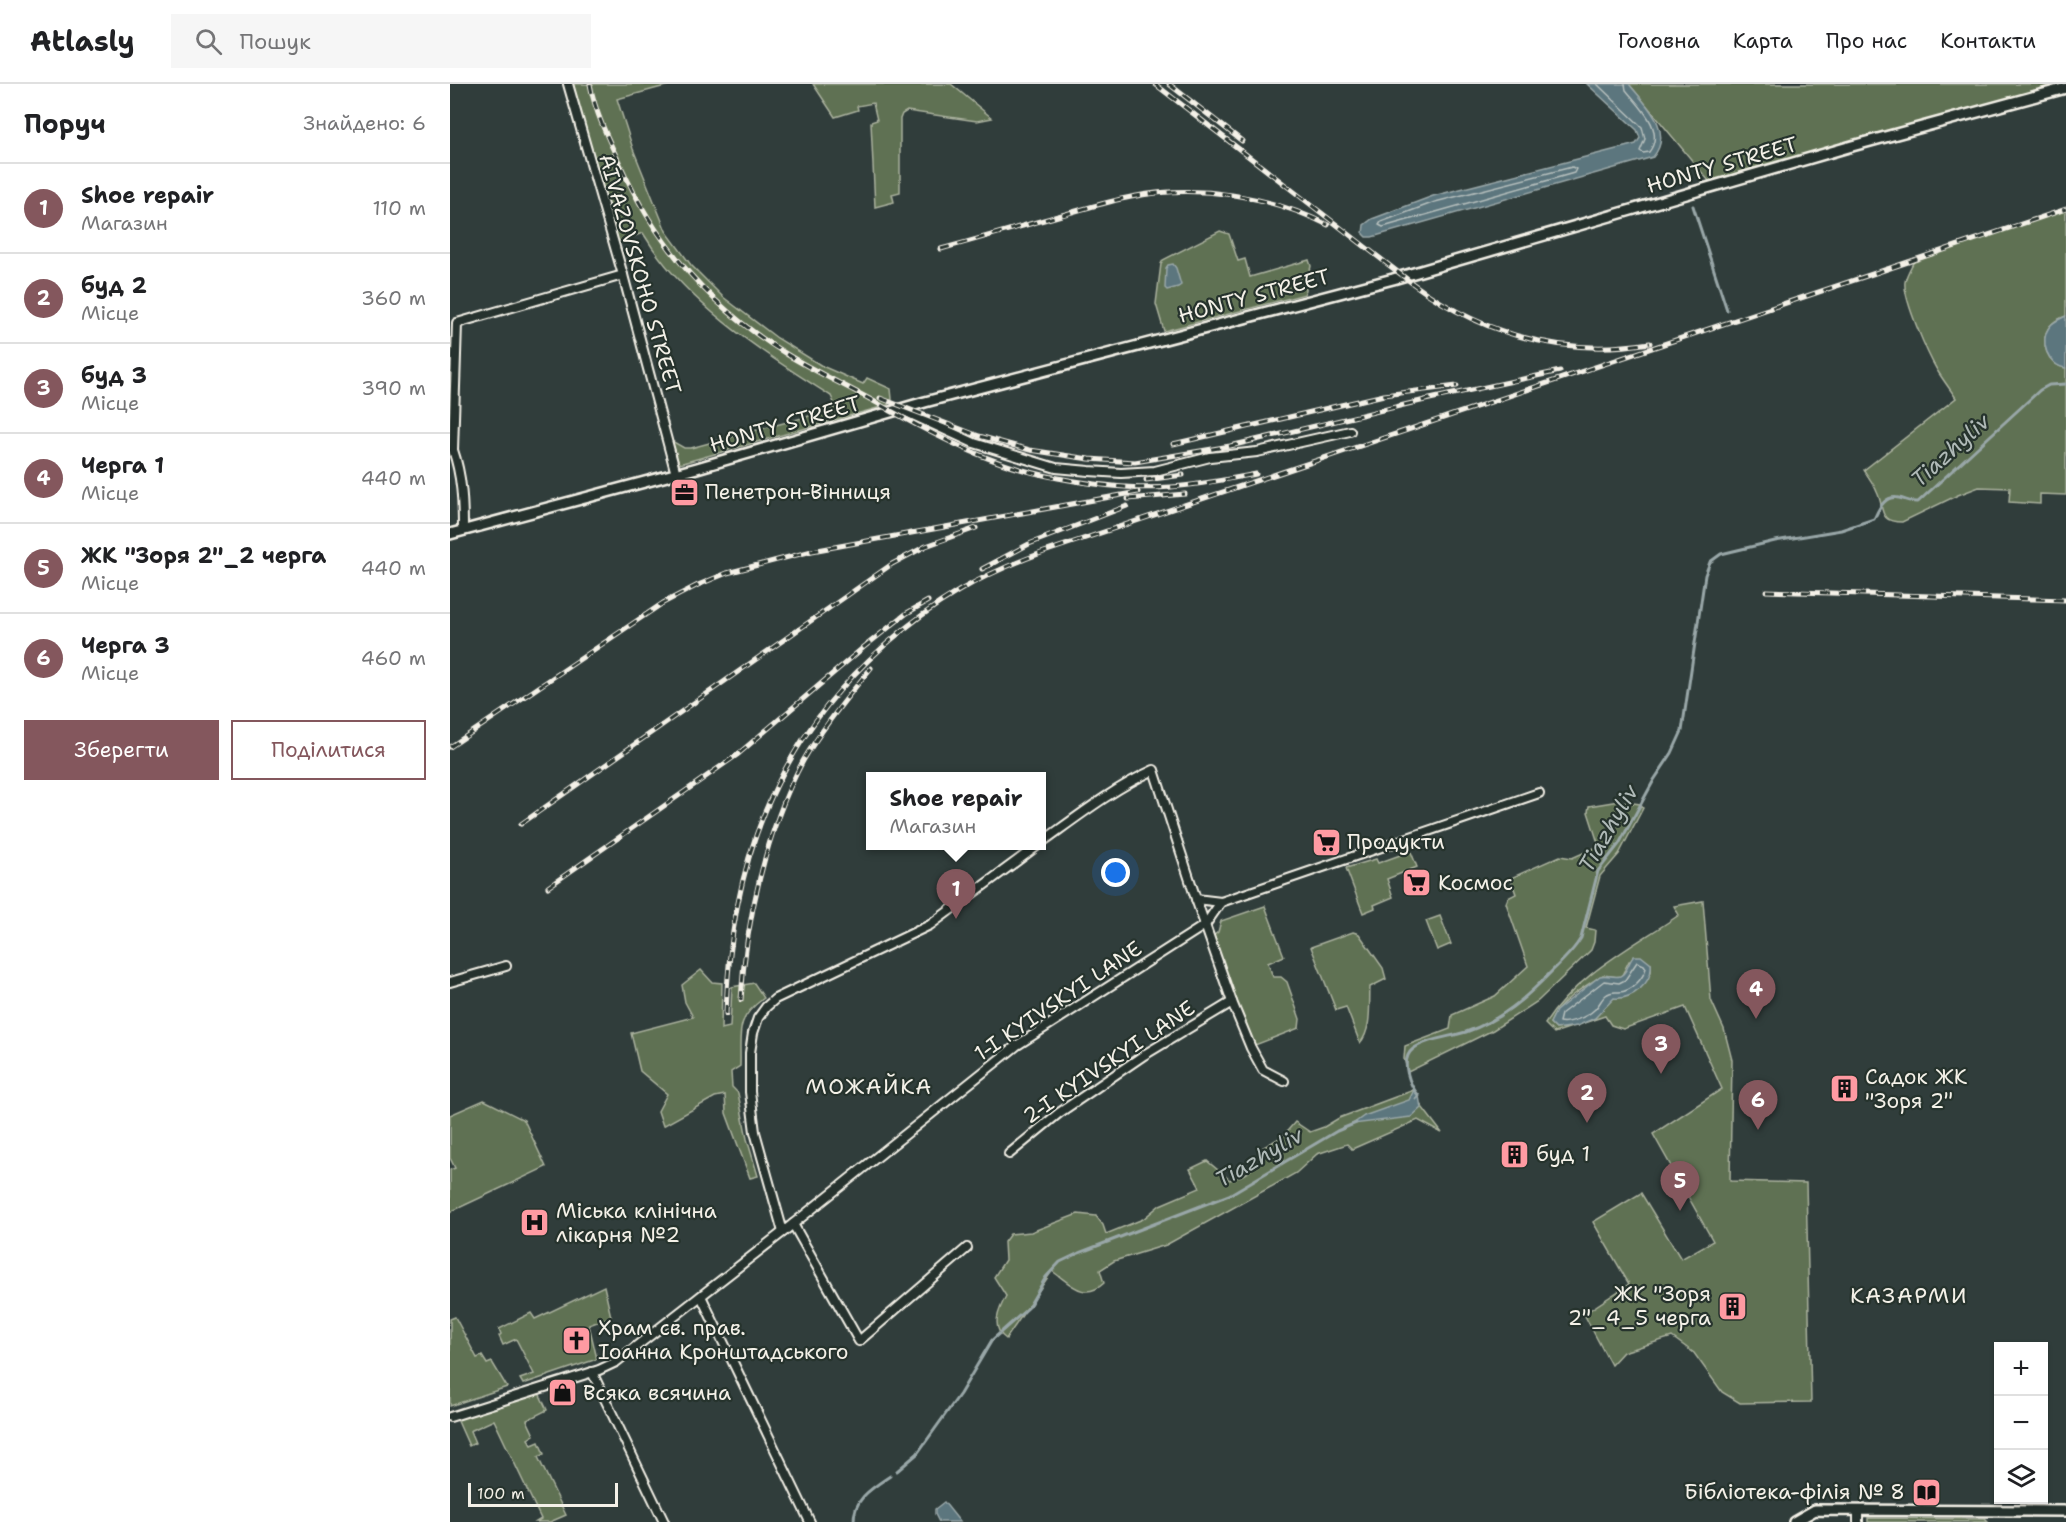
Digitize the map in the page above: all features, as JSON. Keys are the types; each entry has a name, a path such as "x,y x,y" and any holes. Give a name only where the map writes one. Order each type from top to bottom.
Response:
{"street":[{"name":"AIVAZOVSKOHO STREET","path":"568,84 623,275 676,474"},
{"name":"HONTY STREET","path":"450,534 676,474 900,409 1393,279 1852,146 2066,88"},
{"path":"463,530 463,494 459,468 453,450 456,322 623,275"},
{"path":"900,409 974,443 1056,468 1121,473 1155,471 1210,458 1257,452 1350,431"},
{"path":"1046,839 1141,776 1154,770 1205,925 1251,1048 1263,1070 1284,1082"},
{"path":"1196,899 1221,902 1539,793"},
{"path":"783,1232 760,1152 751,1108 750,1053 758,1018 775,999 930,925 1032,850"},
{"name":"1-I KYIVSKYI LANE","path":"450,1417 592,1372 616,1362 1016,1046 1205,925 1221,902"},
{"path":"450,982 506,966"},
{"name":"2-I KYIVSKYI LANE","path":"1009,1154 1059,1113 1144,1055 1232,1002"},
{"path":"793,1224 860,1341 967,1248"},
{"path":"701,1296 810,1522"},
{"path":"592,1372 664,1522"},
{"path":"1794,1522 1815,1510 2066,1511"},
{"path":"1858,1510 1858,1522"}],"green space":[{"path":"568,84 673,84 617,99 633,149 666,231 691,265 723,297 777,338 822,366 863,384 867,378 891,389 892,399 888,405 679,464 672,441 684,448 691,448 836,407 831,396 753,344 703,304 660,259 643,233 614,243"},
{"path":"813,84 951,84 992,118 977,121 907,111 902,114 900,119 900,192 892,194 894,202 875,207 871,122 877,120 873,103 857,106 858,110 835,117"},
{"path":"1629,84 2066,84 1713,186"},
{"path":"2066,209 2066,316 2052,324 2047,332 2045,345 2054,363 2066,368 2066,495 2040,494 2040,504 2009,502 2010,488 1979,487 1902,522 1889,520 1883,513 1876,489 1864,470 1956,398 1933,363 1908,301 1905,282 1914,261"},
{"path":"1220,231 1229,234 1238,261 1245,259 1250,277 1309,260 1311,266 1305,294 1164,331 1156,304 1163,260"},
{"path":"1619,801 1640,804 1643,808 1619,854 1600,876 1586,928 1595,930 1591,950 1538,1001 1493,1030 1408,1072 1404,1059 1405,1046 1450,1029 1452,1015 1495,996 1528,966 1506,903 1508,898 1516,894 1511,880 1513,877 1560,856 1572,858 1599,846 1588,812 1589,806"},
{"path":"1406,848 1411,852 1417,867 1387,879 1393,897 1374,905 1375,908 1363,913 1346,868 1376,859 1378,863 1403,854 1402,849"},
{"path":"1703,901 1711,1000 1724,1029 1732,1060 1730,1181 1806,1183 1811,1402 1740,1403 1722,1392 1694,1353 1672,1337 1623,1352 1611,1365 1584,1314 1629,1284 1593,1222 1641,1193 1681,1259 1713,1241 1653,1134 1722,1089 1685,1007 1623,1029 1611,1025 1605,1016 1583,1023 1595,1018 1614,997 1619,998 1651,972 1651,964 1629,961 1619,977 1603,975 1572,995 1559,1008 1550,1023 1556,1029 1573,1026 1554,1033 1545,1024 1572,991 1589,976 1679,915 1674,906"},
{"path":"1265,906 1284,956 1268,963 1273,977 1281,977 1287,982 1300,1019 1299,1028 1255,1045 1250,1043 1213,936 1218,932 1221,921"},
{"path":"1440,916 1451,944 1437,950 1426,921"},
{"path":"1353,932 1359,934 1383,968 1386,979 1370,987 1368,1024 1360,1043 1346,1007 1336,1010 1311,947"},
{"path":"701,970 712,982 722,983 721,1029 730,1027 732,987 754,983 764,998 743,1020 740,1035 740,1066 731,1072 732,1087 738,1093 747,1139 758,1176 750,1178 726,1113 725,1095 715,1097 663,1126 658,1111 667,1094 640,1071 631,1033 693,1017 685,1002 682,985"},
{"path":"1414,1090 1419,1096 1419,1103 1442,1133 1418,1120 1352,1149 1347,1144 1317,1154 1296,1173 1166,1245 1114,1261 1100,1270 1104,1283 1090,1291 1077,1289 1052,1271 1006,1339 1001,1335 997,1318 1006,1296 994,1277 1005,1260 1004,1242 1010,1234 1031,1232 1078,1214 1096,1216 1106,1234 1143,1219 1160,1205 1200,1188 1190,1169 1207,1161 1230,1180 1247,1173 1260,1161 1262,1148 1283,1136 1295,1122 1310,1132 1339,1118"},
{"path":"484,1100 524,1120 546,1167 450,1212 450,1170 455,1168 450,1158 450,1115"},
{"path":"604,1286 611,1317 589,1325 597,1359 523,1384 520,1379 534,1374 516,1339 503,1345 499,1329 531,1313 535,1319"},
{"path":"455,1317 477,1358 482,1356 487,1364 492,1362 507,1387 450,1406 450,1319"},
{"path":"539,1393 547,1410 527,1420 534,1435 528,1439 532,1445 539,1442 544,1454 538,1457 566,1515 550,1522 536,1522 541,1519 494,1420 470,1431 475,1443 469,1446 457,1419"},
{"path":"1868,1518 1985,1519 1988,1522 1868,1522"}],"water":[{"path":"1587,84 1629,84 1649,109 1659,128 1661,137 1659,147 1653,157 1372,237 1366,237 1363,234 1364,225 1372,219 1433,196 1636,144 1640,138 1637,130"},
{"path":"1173,264 1181,285 1167,290 1165,288 1166,268"},
{"path":"2066,316 2066,368 2054,363 2050,358 2045,339 2052,324"},
{"path":"1634,956 1641,956 1651,964 1649,978 1640,989 1628,996 1614,998 1595,1018 1577,1026 1556,1029 1550,1023 1556,1011 1600,976 1623,974"},
{"path":"1414,1090 1419,1096 1421,1108 1411,1117 1353,1124 1364,1116 1409,1100"},
{"path":"944,1502 960,1522 939,1522 935,1509"}],"waterway":[{"path":"1693,206 1727,310"},
{"name":"Tiazhyliv","path":"1416,1099 1419,1096 1409,1080 1406,1066 1413,1049 1431,1041 1466,1032 1502,1015 1542,981 1581,938 1598,871 1619,844 1654,780 1672,753 1682,731 1705,575 1710,562 1721,554 1775,541 1841,530 1874,519 1889,499 1899,498 1918,502 2040,390 2049,385 2066,384"},
{"name":"Tiazhyliv","path":"897,1471 917,1454 960,1394 992,1340 1028,1308 1046,1277 1060,1262 1229,1195 1337,1131 1356,1123"},
{"name":"Tiazhyliv","path":"854,1522 860,1501 870,1490 890,1476"}],"railway":[{"path":"590,84 599,115 634,194 669,248 711,296 760,337 788,355 911,422 972,452 1036,473 1100,485 1143,488 1192,485 1256,474"},
{"path":"1155,84 1412,283 1467,316 1496,329 1555,344 1618,347 1650,343"},
{"path":"1169,84 1242,141"},
{"path":"941,249 1111,201 1156,193 1207,192 1232,195 1281,206 1328,225"},
{"path":"726,1014 729,960 748,859 765,812 786,767 813,724 846,684 903,630 959,591 999,570 1044,552 2066,209"},
{"path":"880,398 979,436 1030,450 1089,459 1135,462 1230,446 1560,371"},
{"path":"1173,444 1384,395 1457,386"},
{"path":"1146,480 1183,475"},
{"path":"450,747 663,603 727,573 812,551 1138,492"},
{"path":"1128,499 1185,494"},
{"path":"982,569 1029,544 1127,506"},
{"path":"521,824 892,564 926,546 976,528"},
{"path":"1766,591 2066,600"},
{"path":"548,887 737,755 864,647 907,613 928,601"},
{"path":"741,1000 747,940 760,877 790,787 810,749 871,668"}],"place":[{"name":"Пенетрон-Вінниця","path":"684,492"},
{"name":"Продукти","path":"1326,842"},
{"name":"Космос","path":"1417,883"},
{"name":"Shoe repair","path":"956,919"},
{"name":"Черга 1","path":"1756,1019"},
{"name":"буд 3","path":"1661,1074"},
{"name":"Садок ЖК \"Зоря 2\"","path":"1844,1089"},
{"name":"буд 2","path":"1587,1123"},
{"name":"Черга 3","path":"1758,1130"},
{"name":"буд 1","path":"1515,1154"},
{"name":"ЖК \"Зоря 2\"_2 черга","path":"1680,1211"},
{"name":"Міська клінічна лікарня №2","path":"535,1223"},
{"name":"ЖК \"Зоря 2\"_4_5 черга","path":"1732,1306"},
{"name":"Храм св. прав. Іоанна Кронштадського","path":"577,1340"},
{"name":"Всяка всячина","path":"562,1393"},
{"name":"Бібліотека-філія № 8","path":"1926,1492"}],"district":[{"name":"МОЖАЙКА","path":"869,1086"},
{"name":"КАЗАРМИ","path":"1909,1295"}]}
